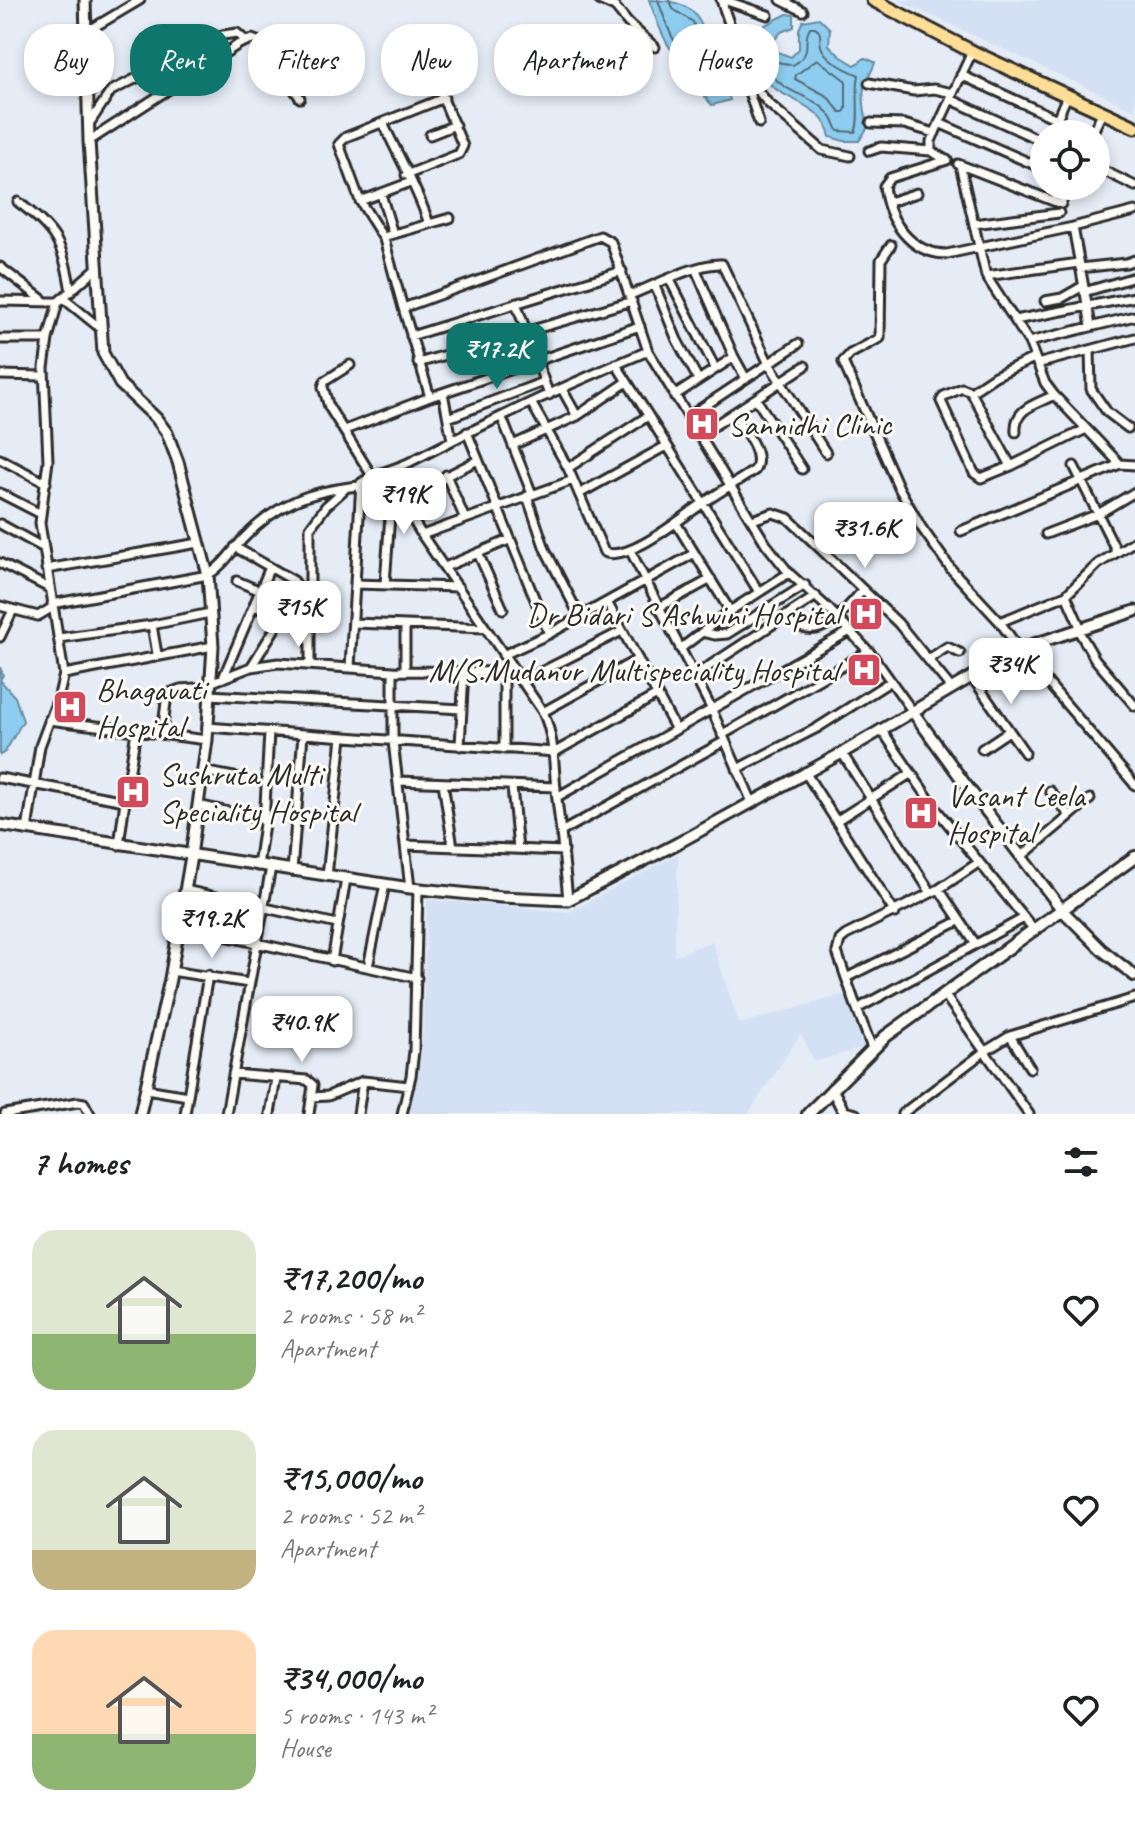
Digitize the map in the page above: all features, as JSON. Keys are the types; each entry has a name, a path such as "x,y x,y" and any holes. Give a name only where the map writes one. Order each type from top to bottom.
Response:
{"main road":[{"path":"873,0 972,52 1135,127"},
{"path":"808,1114 872,1048 1135,857"}],"street":[{"path":"85,0 86,24"},
{"path":"100,24 140,0"},
{"path":"599,0 615,7 655,47"},
{"path":"723,0 768,15"},
{"path":"723,0 731,24"},
{"path":"781,0 803,11"},
{"path":"89,124 106,97 121,85 223,35 237,33 246,41"},
{"path":"89,141 252,39 263,43 300,98"},
{"path":"931,151 939,123 972,52"},
{"path":"961,75 1057,119 1067,96"},
{"path":"869,83 914,91 934,89 1030,135"},
{"path":"88,96 103,353 120,384 156,418 167,433 208,575 213,646 207,740 191,856 171,971 140,1114"},
{"path":"750,96 759,123"},
{"path":"763,96 817,146 833,154 850,156"},
{"path":"360,201 381,194 459,154 463,146 444,98 346,137 339,144 360,201 383,237 430,397"},
{"path":"1099,120 1102,113"},
{"path":"383,123 420,197 429,224"},
{"path":"871,123 904,124 935,133"},
{"path":"939,123 1030,163"},
{"path":"430,135 455,125"},
{"path":"869,151 881,147 931,151 1060,209"},
{"path":"947,160 890,178 884,186 901,232 914,246 935,254 1055,231 1135,211"},
{"path":"960,165 986,276 1029,342 1035,361 1054,395 1084,430 1120,464"},
{"path":"1110,174 1135,186"},
{"path":"889,202 917,193"},
{"path":"381,194 393,234"},
{"path":"1055,231 1063,200"},
{"path":"18,202 42,220 57,238 64,254 71,292"},
{"path":"974,224 1060,209"},
{"path":"383,237 450,218"},
{"path":"1073,227 1091,326"},
{"path":"403,308 600,236 611,242 648,351 752,520 789,573 805,585 869,651 963,781 1063,911 1102,950 1135,976"},
{"path":"891,245 881,260 880,338 850,354 843,362 899,488 921,527 951,569 1000,622 1019,649 1135,785"},
{"path":"986,276 1135,260"},
{"path":"418,363 631,298 718,263 726,268 768,362 826,453"},
{"path":"0,267 45,302"},
{"path":"0,301 61,300 98,267"},
{"path":"696,270 745,377"},
{"path":"411,336 622,271"},
{"path":"1045,301 1135,277"},
{"path":"670,280 715,368"},
{"path":"655,286 677,340 698,379"},
{"path":"1015,320 1135,297"},
{"path":"61,300 100,328"},
{"path":"27,830 40,746 64,674 42,547 41,514 48,440 43,376 48,339 61,300"},
{"path":"516,303 549,395"},
{"path":"1029,342 1135,316"},
{"path":"345,430 430,397 640,326"},
{"path":"971,392 995,376 1035,361 1135,338"},
{"path":"0,339 48,339"},
{"path":"688,417 798,344"},
{"path":"1090,350 1091,389 1107,412 1128,428"},
{"path":"0,606 38,616 53,606 208,575 222,564 258,523 280,507 310,495 359,486 372,476 648,351"},
{"path":"674,396 734,357"},
{"path":"616,364 759,592"},
{"path":"350,365 328,377 323,387 329,407 372,476"},
{"path":"700,435 805,366"},
{"path":"0,375 43,376"},
{"path":"448,418 543,382"},
{"path":"513,445 577,416 627,382"},
{"path":"1011,466 971,392 962,388 944,396 941,401 974,473 986,478 1011,466 1084,430"},
{"path":"562,389 577,416"},
{"path":"443,393 452,440"},
{"path":"1016,432 1015,422 1020,413 1054,395"},
{"path":"756,399 802,469"},
{"path":"532,404 568,468 604,552 612,555 630,550 676,523 755,470 759,458 733,414"},
{"path":"568,468 648,416"},
{"path":"502,418 545,549 580,617"},
{"path":"467,432 549,634"},
{"path":"579,494 666,446"},
{"path":"0,459 46,483"},
{"path":"401,499 478,460"},
{"path":"961,531 1120,464 1135,465"},
{"path":"1074,466 1117,552"},
{"path":"384,473 550,727 568,900"},
{"path":"446,475 465,519"},
{"path":"422,535 573,480"},
{"path":"385,584 392,485"},
{"path":"350,667 359,486"},
{"path":"310,665 310,528 326,506 346,487"},
{"path":"0,493 41,514"},
{"path":"1046,534 1098,514 1135,493"},
{"path":"752,520 773,513 788,518 863,590 929,659 952,689"},
{"path":"676,523 730,611"},
{"path":"0,524 42,547"},
{"path":"445,567 509,540"},
{"path":"1000,622 1066,595 1078,580 1135,541"},
{"path":"46,569 199,543"},
{"path":"235,547 294,581 311,604"},
{"path":"630,550 711,708 752,802"},
{"path":"478,553 503,609"},
{"path":"503,655 549,634 693,554"},
{"path":"0,563 49,588"},
{"path":"223,678 270,567"},
{"path":"680,649 730,611 789,573"},
{"path":"658,608 711,579"},
{"path":"237,581 286,602"},
{"path":"355,584 458,587"},
{"path":"702,632 727,634 805,585"},
{"path":"803,628 810,631 818,629 837,617 863,590"},
{"path":"1066,595 1095,659 1135,706"},
{"path":"694,676 816,596"},
{"path":"607,602 675,728"},
{"path":"251,667 279,622 277,616 254,606"},
{"path":"0,637 13,610"},
{"path":"0,825 414,889 568,900 842,753 1019,649 1135,611"},
{"path":"59,638 210,613"},
{"path":"354,623 485,628"},
{"path":"152,625 157,654"},
{"path":"405,625 405,671"},
{"path":"521,682 622,631"},
{"path":"557,797 850,631"},
{"path":"64,674 157,654 213,646"},
{"path":"929,659 947,647 960,653"},
{"path":"561,832 869,651"},
{"path":"543,712 638,659"},
{"path":"210,688 223,678 251,667 278,663 393,671 514,672"},
{"path":"393,671 393,741 405,845 414,889 417,978 414,1051 402,1114"},
{"path":"460,746 464,671"},
{"path":"504,672 504,749"},
{"path":"972,677 1025,753"},
{"path":"737,769 817,728 891,681"},
{"path":"162,734 167,694 180,689 210,688 393,707 462,709"},
{"path":"207,727 555,752 657,695"},
{"path":"49,720 207,740"},
{"path":"881,729 910,774 1035,931"},
{"path":"119,845 136,731"},
{"path":"982,749 1009,731"},
{"path":"258,866 269,732"},
{"path":"292,871 303,734"},
{"path":"327,876 342,737"},
{"path":"842,753 931,893"},
{"path":"202,771 244,779"},
{"path":"805,772 895,913"},
{"path":"836,821 910,774"},
{"path":"0,778 125,801"},
{"path":"398,781 556,787"},
{"path":"443,783 453,847"},
{"path":"512,787 518,849"},
{"path":"1050,791 1070,816"},
{"path":"1022,856 1090,799"},
{"path":"198,805 264,820"},
{"path":"405,845 564,851"},
{"path":"872,1048 837,952 840,940 939,889 978,863"},
{"path":"226,1114 271,867"},
{"path":"332,961 346,879"},
{"path":"368,967 385,884"},
{"path":"939,889 975,943"},
{"path":"185,890 337,924"},
{"path":"857,1009 1024,918"},
{"path":"846,978 959,921"},
{"path":"178,926 417,978"},
{"path":"171,971 249,983"},
{"path":"185,1114 208,975"},
{"path":"944,994 1029,1114"},
{"path":"902,1114 1010,1036 1135,998"},
{"path":"1010,1036 1030,1068"},
{"path":"233,1074 307,1080 313,1085 309,1114"},
{"path":"270,1114 276,1079"},
{"path":"311,1097 323,1097 363,1081 409,1086"},
{"path":"358,1114 363,1081"},
{"path":"146,1089 188,1096"},
{"path":"832,1089 844,1112 856,1114"},
{"path":"6,1114 78,1102 84,1103 90,1114"}],"shaded area":[{"path":"897,0 1135,0 1135,110"},
{"path":"678,854 674,956 712,941 739,1024 846,994 866,1047 814,1062 801,1034 748,1114 408,1114 422,1052 427,899 569,912"}],"water":[{"path":"649,0 687,7 700,24 669,24 669,47"},
{"path":"787,14 794,15 794,27 779,34 779,24 767,24"},
{"path":"819,18 830,29 829,45 840,56 855,65 865,58 875,62 863,92 868,127 859,141 830,137 826,125 811,109 779,91 779,52 791,57 799,49 799,29 803,21"},
{"path":"704,96 729,96 730,100 712,105"},
{"path":"0,680 15,697 23,721 5,752 0,755"}],"place":[{"name":"Sannidhi Clinic","path":"702,424"},
{"name":"Dr Bidari S Ashwini Hospital","path":"866,614"},
{"name":"M/S.Mudanur Multispeciality Hospital","path":"864,670"},
{"name":"Bhagavati Hospital","path":"70,707"},
{"name":"Sushruta Multi Speciality Hospital","path":"133,792"},
{"name":"Vasant Leela Hospital","path":"921,813"}]}
